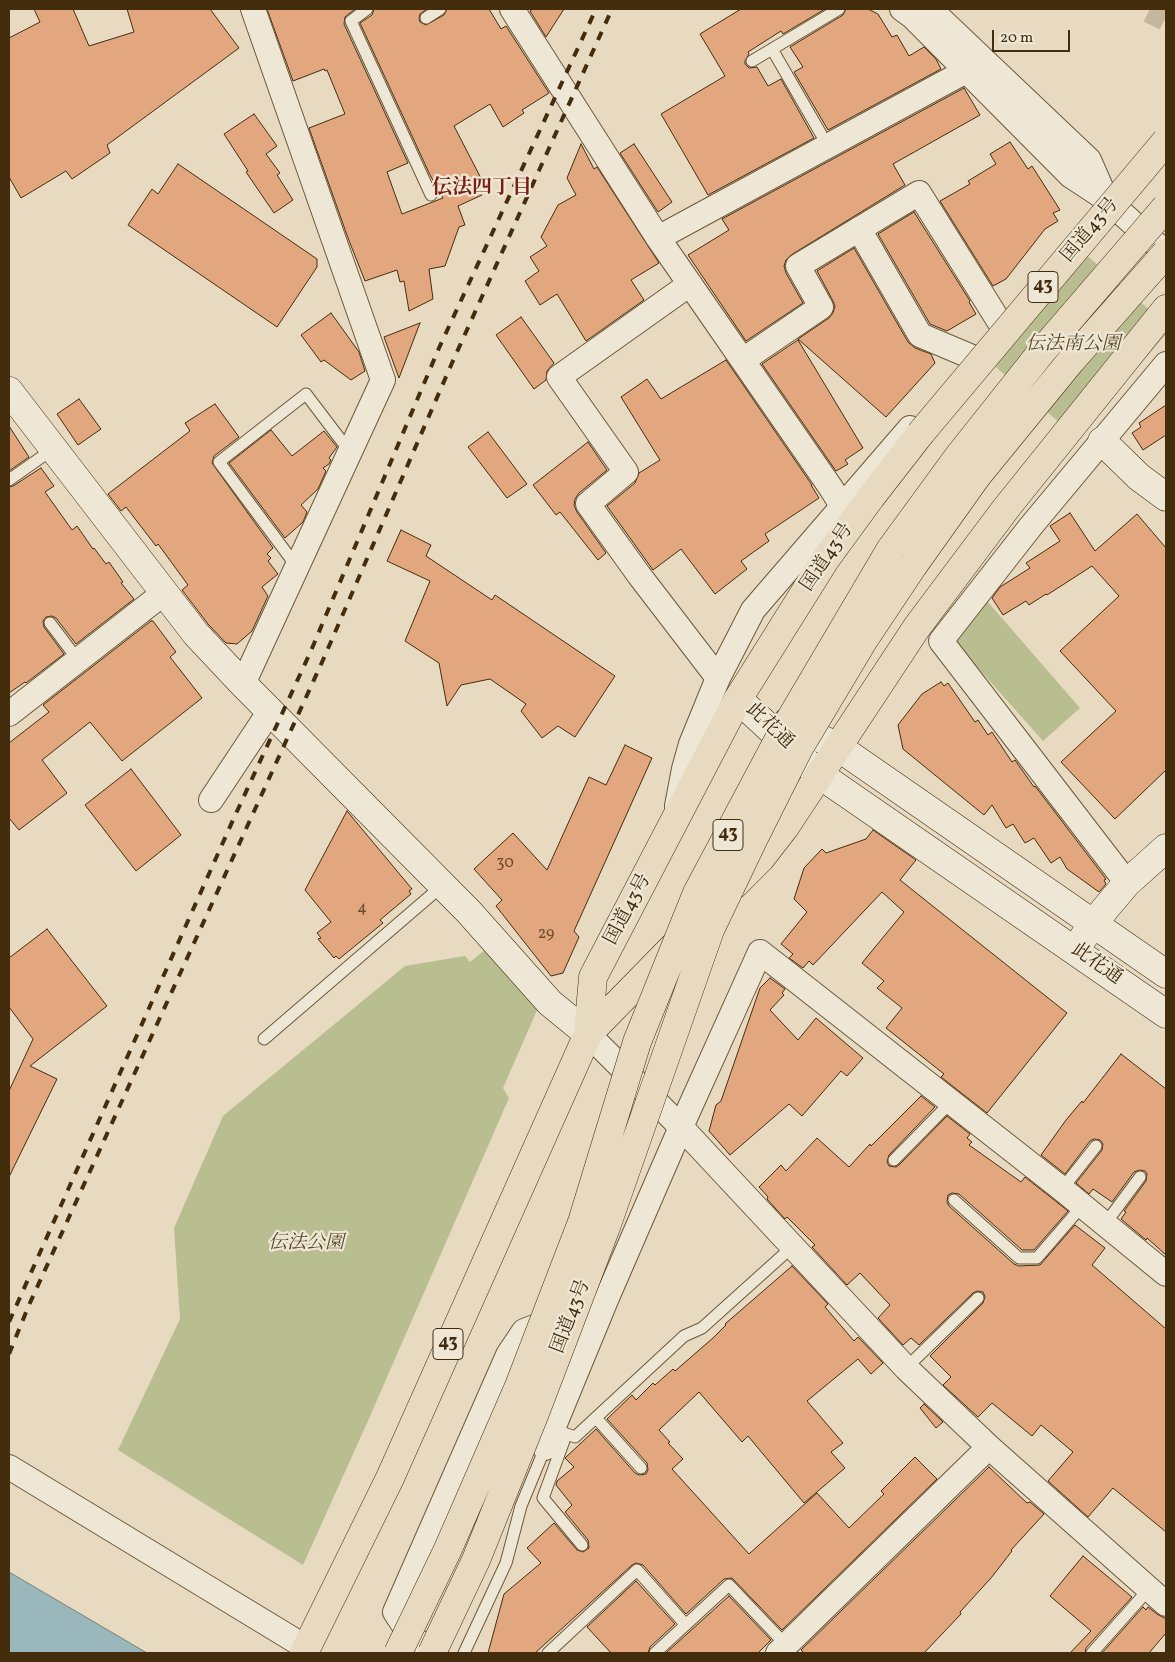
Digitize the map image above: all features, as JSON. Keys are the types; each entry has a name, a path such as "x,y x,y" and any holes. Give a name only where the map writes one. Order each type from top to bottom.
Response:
{"highway":[{"name":"国道43号","path":"306,1650 390,1478 588,1034 593,978 738,700 825,560 871,497 920,434 1166,141"},
{"name":"国道43号","path":"398,1653 448,1549 519,1386 582,1222 637,1042 696,893 787,725 890,550 958,457 1037,357 1166,207"},
{"name":"国道43号","path":"432,1653 476,1560 542,1395 609,1218 710,930 752,840 800,748 863,641 977,476 1070,362 1166,253"},
{"name":"国道43号","path":"588,1034 760,858 785,827 917,627 1007,508 1166,309"}],"street":[{"path":"243,684 383,380 253,9"},
{"path":"512,9 658,238 842,506"},
{"path":"902,9 913,17 1071,176 1106,199 1166,253"},
{"path":"930,9 1089,160 1106,199"},
{"path":"658,238 966,71"},
{"path":"743,360 821,307 798,266 919,193 1000,322"},
{"path":"672,826 691,744 718,678 753,610 1106,199"},
{"path":"859,230 920,336 972,357"},
{"path":"690,284 560,377 626,472 588,504 639,575 718,678"},
{"path":"1127,883 941,641 1031,526 1166,364"},
{"path":"9,392 196,634 243,684 469,912 550,1003 588,1034 680,1127 906,1368 989,1447 1158,1596"},
{"path":"1102,441 1139,477 1166,497"},
{"path":"9,714 164,593"},
{"name":"此花通","path":"738,700 838,746 1166,974"},
{"name":"此花通","path":"738,700 820,775 1166,1014"},
{"path":"211,800 270,711"},
{"path":"1074,950 1127,883 1166,848"},
{"path":"555,1437 606,1300 680,1127 760,952 1062,1189 1166,1274"},
{"path":"436,1653 412,1638 395,1612 508,1355 524,1331 606,1300"},
{"path":"784,1650 989,1447"},
{"path":"9,1467 306,1650"}],"lane":[{"path":"367,9 351,21 431,195"},
{"path":"426,18 440,9"},
{"path":"752,61 839,9"},
{"path":"772,49 821,134"},
{"path":"297,567 219,462 306,394 350,452"},
{"path":"9,480 53,449"},
{"path":"50,623 78,660"},
{"path":"264,1038 443,886"},
{"path":"894,1160 951,1102"},
{"path":"1062,1189 1096,1146"},
{"path":"1105,1224 1140,1177"},
{"path":"954,1200 1019,1258 1037,1258 1082,1206"},
{"path":"555,1437 574,1437 684,1336 702,1328 792,1246"},
{"path":"906,1368 978,1298"},
{"path":"596,1418 641,1468"},
{"path":"555,1437 543,1498 582,1545"},
{"path":"464,1653 506,1563 521,1506 555,1437"},
{"path":"548,1653 637,1570 686,1625"},
{"path":"655,1653 729,1585 784,1650"},
{"path":"1092,1653 1158,1596"}],"green space":[{"name":"伝法南公園","path":"1076,246 1166,324 1166,334 1077,438 982,355"},
{"path":"987,601 1080,708 1043,741 955,642"},
{"name":"伝法公園","path":"486,949 538,1008 503,1088 509,1098 303,1565 118,1450 180,1319 174,1228 223,1116 405,966 465,956 470,962"}],"water":[{"path":"9,1572 147,1653 9,1653"}],"building":[{"path":"34,9 73,9 89,46 134,32 127,9 210,9 239,48 107,145 110,153 72,179 66,171 21,198 9,177 9,38 40,22"},
{"path":"267,9 355,9 345,17 344,24 408,163 387,172 402,214 443,198 430,175 360,23 372,15 374,9 427,9 420,14 419,18 420,22 426,25 444,15 447,9 489,9 501,29 506,26 549,93 522,110 524,113 503,127 490,104 454,126 485,186 478,189 482,195 458,206 465,225 459,227 445,266 429,269 433,299 409,311 404,281 400,282 397,270 365,281 309,128 345,114 327,70 325,71 324,69 293,81"},
{"path":"533,9 564,9 546,37 530,11"},
{"path":"741,9 825,9 783,34 781,31 748,52 749,54 745,61 749,68 757,67 768,86 781,79 814,138 708,195 661,114 725,76 700,34"},
{"path":"846,9 868,9 878,14 892,37 897,35 909,56 924,47 936,59 941,69 828,130 794,72 803,67 790,47 843,15"},
{"path":"964,88 980,115 893,164 905,185 791,255 786,260 784,266 803,303 746,341 688,255 729,230 722,219"},
{"path":"254,114 277,146 266,154 280,173 277,175 293,200 274,213 246,172 248,171 224,134"},
{"path":"1010,142 1028,169 1032,166 1060,210 1053,213 1058,221 1045,229 1006,279 993,286 940,201 970,184 968,181 996,164 990,154"},
{"path":"581,144 594,169 597,167 659,263 631,280 644,300 586,341 557,294 540,305 525,281 539,271 530,257 547,246 541,237 558,205 576,195 567,178"},
{"path":"634,144 672,202 658,212 620,153"},
{"path":"178,164 317,259 317,267 277,327 128,225 152,189 158,194"},
{"path":"914,212 970,301 976,314 947,331 930,324 878,234"},
{"path":"854,248 908,342 915,348 931,354 935,363 886,417 798,339 829,318 835,306 817,271"},
{"path":"331,313 359,352 365,371 351,380 324,360 321,362 301,335"},
{"path":"521,317 554,363 547,371 546,380 534,389 496,335"},
{"path":"420,323 399,378 384,337"},
{"path":"798,340 863,448 845,460 848,464 836,471 762,364"},
{"path":"726,360 819,498 765,534 769,541 741,561 747,569 715,594 681,549 653,570 607,506 635,483 639,473 660,460 621,397 647,379 661,399"},
{"path":"79,399 101,429 78,445 57,414"},
{"path":"215,404 239,437 214,456 212,463 273,548 267,554 271,558 268,561 278,574 262,587 268,596 252,631 237,644 226,643 208,624 182,590 188,585 158,544 156,546 126,507 121,511 108,494 190,431 185,423"},
{"path":"1166,405 1166,435 1143,450 1132,433 1141,427 1139,423"},
{"path":"9,426 29,457 9,471"},
{"path":"271,430 292,456 324,431 337,447 329,458 331,460 329,464 323,468 326,471 318,489 301,505 307,512 303,522 285,538 229,463"},
{"path":"488,432 527,484 507,498 468,447"},
{"path":"588,442 607,470 579,493 574,505 606,553 598,560 560,512 556,515 533,485"},
{"path":"41,468 54,486 45,492 72,530 77,526 106,564 109,562 123,582 121,583 134,599 76,644 56,618 52,616 46,617 43,621 44,627 64,654 26,683 9,693 9,487"},
{"path":"1070,513 1095,551 1137,514 1166,548 1166,770 1115,819 1061,762 1116,711 1060,651 1119,596 1092,566 1029,605 1026,601 1003,615 992,598 1000,587 1030,568 1026,563 1060,541 1050,526"},
{"path":"401,530 431,545 426,556 492,600 495,595 615,676 575,737 558,726 542,738 521,711 526,704 490,679 461,685 447,706 439,663 405,641 430,581 387,561"},
{"path":"153,621 176,652 170,657 202,698 122,761 90,722 42,760 67,793 19,830 9,818 9,743 49,712 43,705"},
{"path":"941,682 944,686 948,683 975,722 978,720 988,735 992,732 1012,762 1015,760 1106,879 1104,880 1106,884 1099,892 1067,869 1060,857 1051,863 1034,838 1025,843 1013,824 1006,828 992,805 984,815 903,749 898,725 922,694"},
{"path":"625,745 652,758 574,931 579,937 563,973 551,976 496,906 502,900 474,869 513,833 547,870 589,777 606,785"},
{"path":"131,769 181,835 136,871 85,805"},
{"path":"347,811 412,889 409,891 411,894 380,920 383,923 339,959 336,956 334,958 318,939 321,938 317,933 331,922 305,890"},
{"path":"873,830 916,860 900,880 1067,1013 987,1113 941,1077 944,1074 886,1028 902,1008 877,988 884,981 862,963 904,912 882,892 813,965 809,961 803,968 789,958 793,954 781,944 807,912 794,899 804,868 822,849 826,853 866,839"},
{"path":"47,929 107,1006 30,1066 57,1079 9,1177 9,1091 33,1039 9,1007 9,958"},
{"path":"770,978 785,989 782,993 784,995 770,1010 798,1040 816,1018 863,1058 847,1076 841,1071 802,1116 789,1104 730,1155 709,1131 716,1105 721,1101 760,988"},
{"path":"1121,1054 1166,1089 1166,1255 1121,1219 1126,1212 1124,1211 1146,1181 1147,1174 1145,1171 1134,1172 1112,1202 1093,1189 1089,1194 1076,1183 1102,1150 1103,1144 1100,1140 1094,1139 1090,1141 1065,1174 1041,1155 1066,1120 1082,1101 1083,1103"},
{"path":"921,1096 935,1107 889,1155 887,1162 889,1166 896,1167 899,1165 947,1116 970,1134 967,1138 972,1142 969,1145 1021,1182 1025,1177 1068,1211 1034,1250 1022,1250 959,1194 952,1193 948,1195 947,1202 949,1206 1014,1264 1019,1266 1040,1265 1075,1225 1105,1248 1092,1265 1166,1329 1166,1532 1113,1488 1088,1517 1048,1481 1073,1452 1041,1425 1032,1436 992,1403 978,1417 943,1385 951,1377 930,1356 983,1303 985,1297 983,1292 977,1291 973,1293 919,1345 911,1338 903,1345 878,1318 890,1305 860,1273 847,1285 812,1247 815,1245 787,1217 785,1219 759,1187 781,1165 786,1171 817,1138 849,1167 870,1144 871,1146"},
{"path":"792,1266 828,1304 825,1307 854,1341 858,1337 883,1363 871,1374 858,1359 807,1401 843,1443 831,1452 845,1468 804,1503 748,1436 742,1442 699,1392 659,1430 683,1459 672,1469 749,1554 817,1493 849,1528 884,1494 881,1491 915,1457 937,1479 782,1630 732,1578 724,1579 686,1614 643,1565 636,1563 535,1653 488,1653 504,1594 541,1563 527,1548 554,1523 577,1550 583,1552 589,1548 588,1540 565,1512 572,1505 556,1485 557,1481 574,1467 565,1458 596,1429 635,1473 639,1475 646,1474 648,1470 647,1463 607,1419 632,1395 636,1400 653,1383 655,1385 673,1369 675,1371 713,1338 725,1324"},
{"path":"924,1404 943,1422 936,1428 920,1408"},
{"path":"989,1467 1027,1503 1030,1502 1044,1514 1011,1550 991,1578 960,1612 961,1614 924,1653 804,1653 801,1650"},
{"path":"1083,1556 1132,1597 1086,1648 1085,1653 1070,1653 1091,1631 1050,1596"},
{"path":"636,1581 675,1624 650,1647 648,1653 611,1653 587,1627"},
{"path":"729,1596 771,1640 758,1653 666,1653"},
{"path":"1143,1607 1146,1610 1148,1607 1166,1619 1166,1633 1149,1653 1102,1653"}],"tunnel":[{"path":"1150,9 1166,17"}],"railway":[{"path":"9,1322 233,820 310,653 439,348 596,9"},
{"path":"9,1354 29,1305 323,660 452,363 612,9"}],"district":[{"name":"伝法四丁目","path":"482,189"}]}
